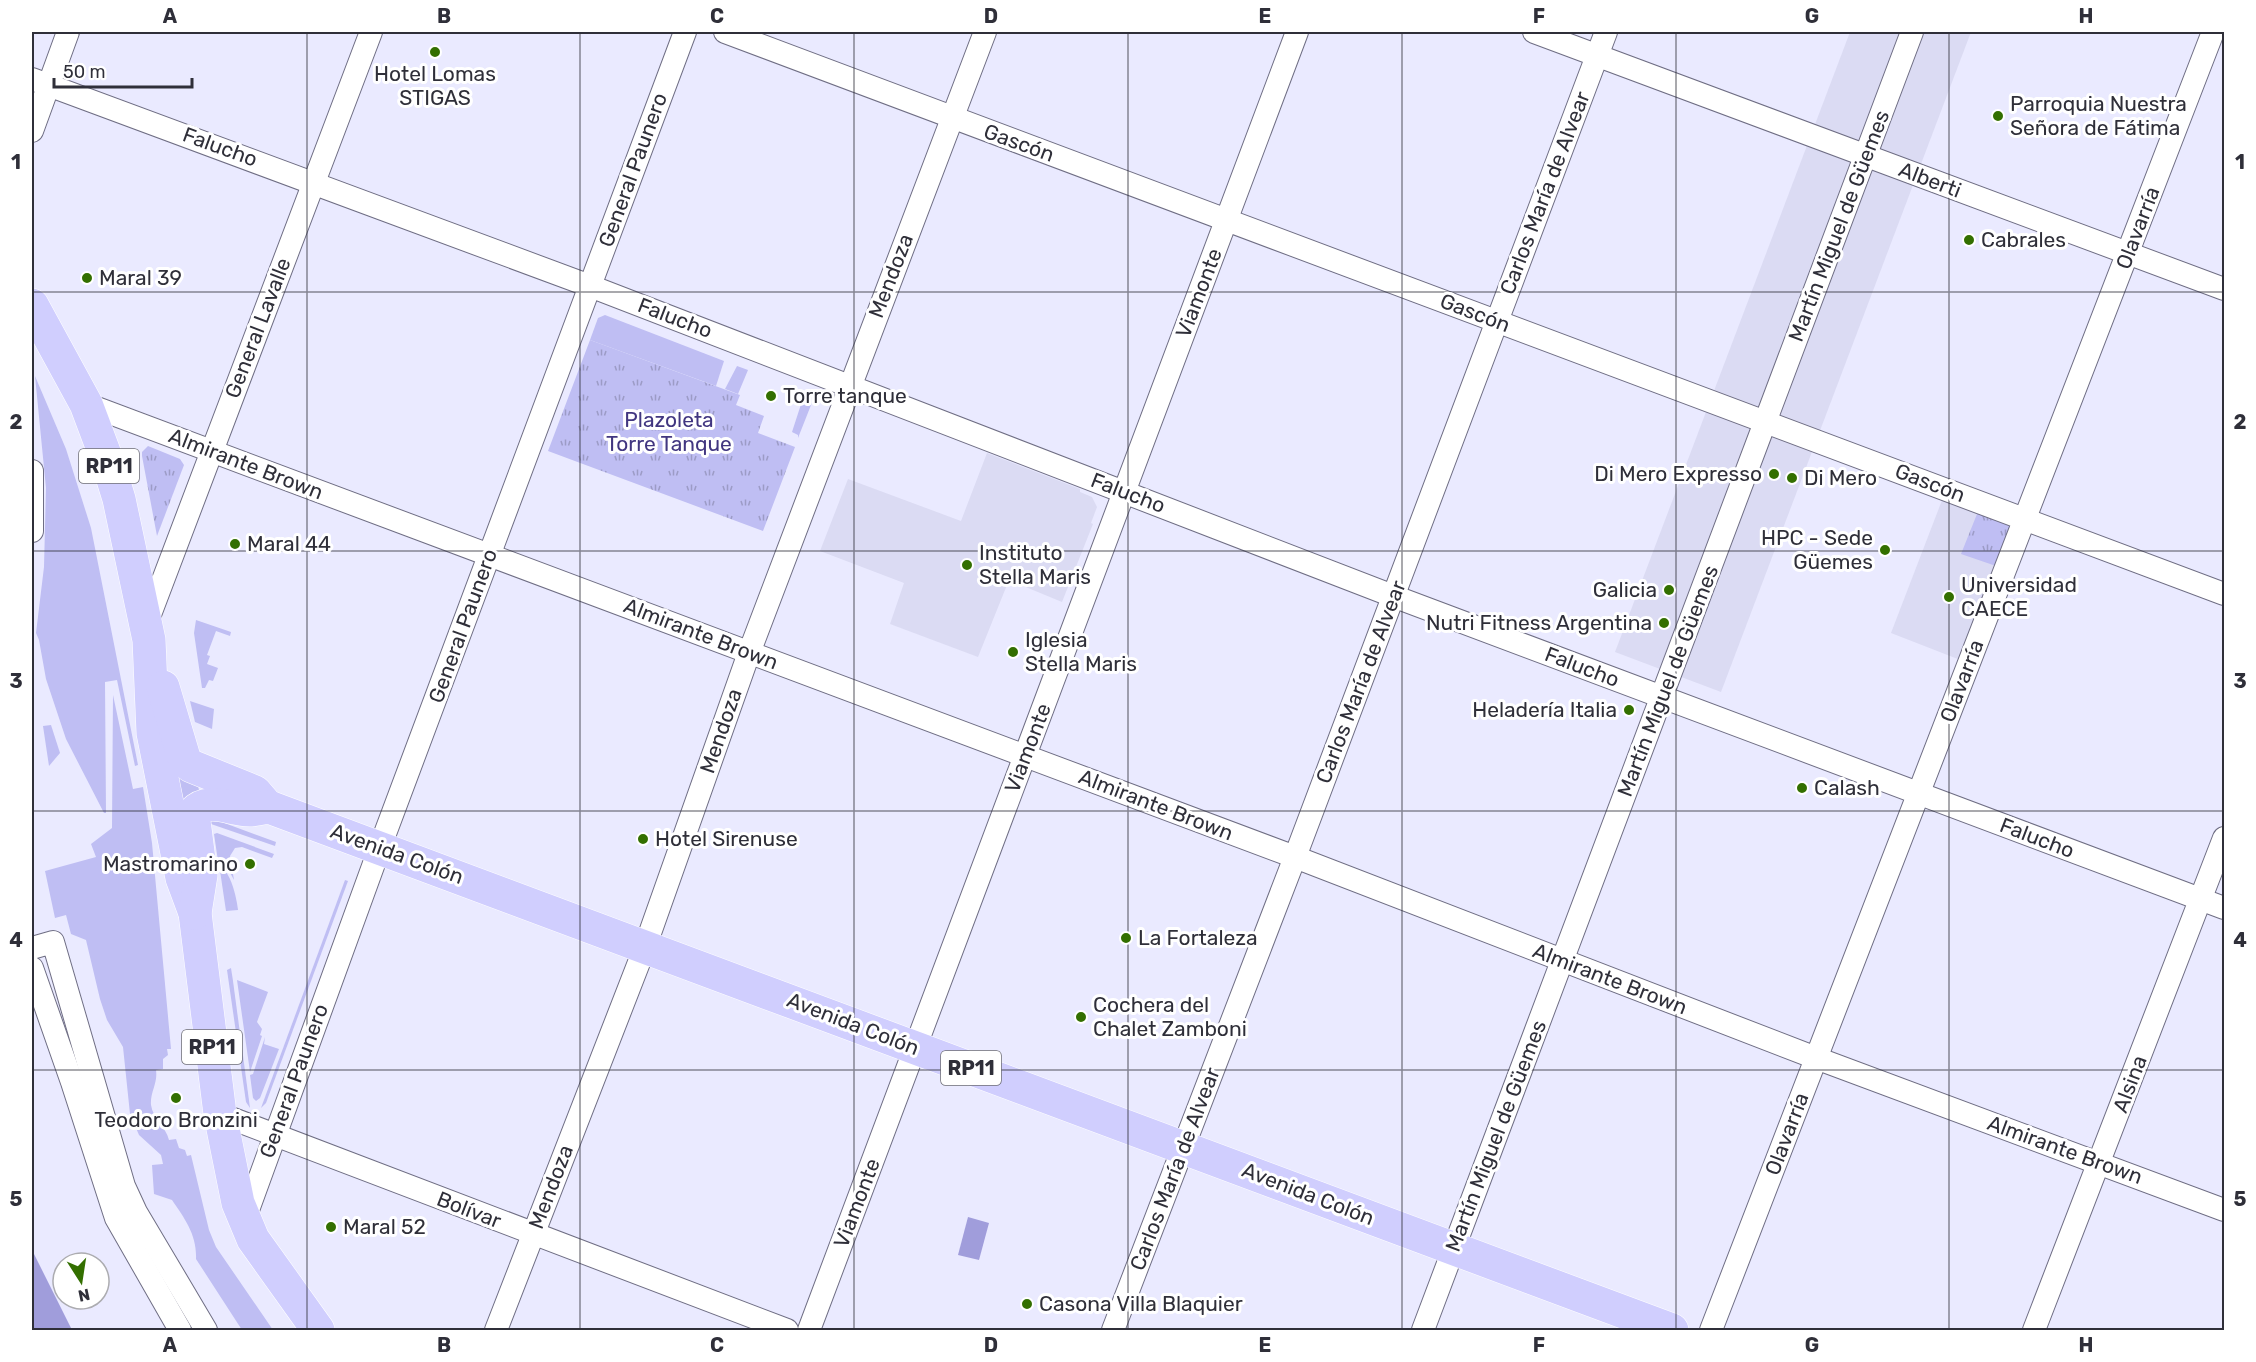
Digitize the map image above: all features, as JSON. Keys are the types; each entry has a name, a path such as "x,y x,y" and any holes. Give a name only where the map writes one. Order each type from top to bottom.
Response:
{"main road":[{"name":"RP11","path":"32,305 86,404 114,480 148,632 185,761 191,766 255,792 269,807"},
{"name":"RP11","path":"148,632 153,733 182,878 195,913 220,1114 232,1179 244,1221 260,1249 318,1330"},
{"name":"RP11","path":"195,913 201,875 193,813 200,808 214,804 248,810 269,807"},
{"name":"Avenida Colón","path":"269,807 1672,1330"}],"street":[{"path":"32,131 40,82 68,32"},
{"name":"General Lavalle","path":"148,632 212,451 370,32"},
{"name":"General Paunero","path":"244,1221 380,847 685,32"},
{"name":"Gascón","path":"725,32 2224,594"},
{"name":"Mendoza","path":"496,1330 645,947 749,652 985,32"},
{"name":"Viamonte","path":"809,1330 1298,32"},
{"name":"Alberti","path":"1534,32 2224,289"},
{"name":"Carlos María de Alvear","path":"1113,1330 1295,857 1606,32"},
{"name":"Martín Miguel de Güemes","path":"1423,1330 1911,32"},
{"name":"Olavarría","path":"1711,1330 2213,32"},
{"name":"Falucho","path":"40,82 590,286 1393,596 2224,908"},
{"name":"Almirante Brown","path":"86,404 1295,857 1816,1058 2224,1210"},
{"path":"32,471 32,531"},
{"name":"Alsina","path":"2034,1330 2224,838"},
{"path":"32,948 53,942 124,1186 136,1212 206,1330"},
{"path":"32,968 116,1218 180,1330"},
{"name":"Bolívar","path":"220,1114 786,1330"}],"shaded area":[{"path":"1850,32 1971,32 1721,692 1615,652"},
{"name":"Instituto Stella Maris","path":"987,453 1080,489 1080,492 1092,497 1097,507 1091,523 1093,524 1062,602 1009,580 978,657 890,624 904,583 820,551 848,479 961,521"},
{"name":"Universidad CAECE","path":"1944,495 2022,525 1968,663 1891,633"},
{"path":"968,1217 989,1223 979,1260 958,1255"},
{"path":"32,1250 51,1288 51,1311 62,1311 72,1330 32,1330"}],"green space":[{"path":"605,315 724,361 716,386 590,340 598,318"},
{"name":"Plazoleta Torre Tanque","path":"590,340 740,395 736,405 764,416 758,433 795,447 763,531 548,451"},
{"path":"737,366 748,370 738,394 725,389"},
{"path":"35,376 66,449 91,528 138,765 135,766 117,680 105,682 106,813 66,739 46,679 36,633 44,567 46,488"},
{"path":"798,389 809,393 813,400 798,438 798,435 792,432 804,395"},
{"path":"148,446 180,459 184,465 157,536 142,456 142,452"},
{"path":"1979,509 2022,525 1996,566 1961,554"},
{"path":"196,620 231,632 230,636 216,631 207,655 210,656 207,664 218,668 213,681 209,680 205,688 202,688 194,633"},
{"path":"113,695 133,789 143,787 152,843 171,1049 167,1049 168,1055 163,1059 163,1069 156,1070 151,1100 152,1110 169,1140 176,1139 179,1148 185,1150 187,1156 191,1155 209,1230 216,1247 273,1330 242,1330 196,1259 192,1235 172,1200 154,1194 152,1165 163,1164 161,1155 139,1135 130,1114 123,1047 107,1020 86,940 71,934 66,915 55,918 45,871 96,857 91,844 112,828"},
{"path":"190,701 214,709 212,729 195,722"},
{"path":"51,725 60,753 49,766 43,726"},
{"path":"174,767 198,784 199,791 188,795 182,803"},
{"path":"209,821 219,821 276,842 275,846 211,824"},
{"path":"217,833 274,854 272,858 242,847 235,848 230,856 234,880 226,865 218,861 214,834"},
{"path":"219,864 230,879 238,910 226,911"},
{"path":"345,880 348,881 266,1103 261,1108"},
{"path":"231,968 250,1108 246,1102 227,970"},
{"path":"237,980 268,992 257,1022 262,1029 260,1035 262,1036 250,1072"},
{"path":"265,1037 264,1044 279,1049 260,1098 256,1101 253,1098 250,1075 253,1074"}],"place":[{"name":"Hotel Lomas STIGAS","path":"435,52"},
{"name":"Parroquia Nuestra Señora de Fátima","path":"1998,116"},
{"name":"Cabrales","path":"1969,240"},
{"name":"Maral 39","path":"87,278"},
{"name":"Torre tanque","path":"771,396"},
{"name":"Di Mero Expresso","path":"1774,474"},
{"name":"Di Mero","path":"1792,478"},
{"name":"Maral 44","path":"235,544"},
{"name":"HPC - Sede Güemes","path":"1885,550"},
{"name":"Instituto Stella Maris","path":"967,565"},
{"name":"Galicia","path":"1669,590"},
{"name":"Universidad CAECE","path":"1949,597"},
{"name":"Nutri Fitness Argentina","path":"1664,623"},
{"name":"Iglesia Stella Maris","path":"1013,652"},
{"name":"Heladería Italia","path":"1629,710"},
{"name":"Calash","path":"1802,788"},
{"name":"Hotel Sirenuse","path":"643,839"},
{"name":"Mastromarino","path":"250,864"},
{"name":"La Fortaleza","path":"1126,938"},
{"name":"Cochera del Chalet Zamboni","path":"1081,1017"},
{"name":"Teodoro Bronzini","path":"176,1098"},
{"name":"Maral 52","path":"331,1227"},
{"name":"Casona Villa Blaquier","path":"1027,1304"}]}
